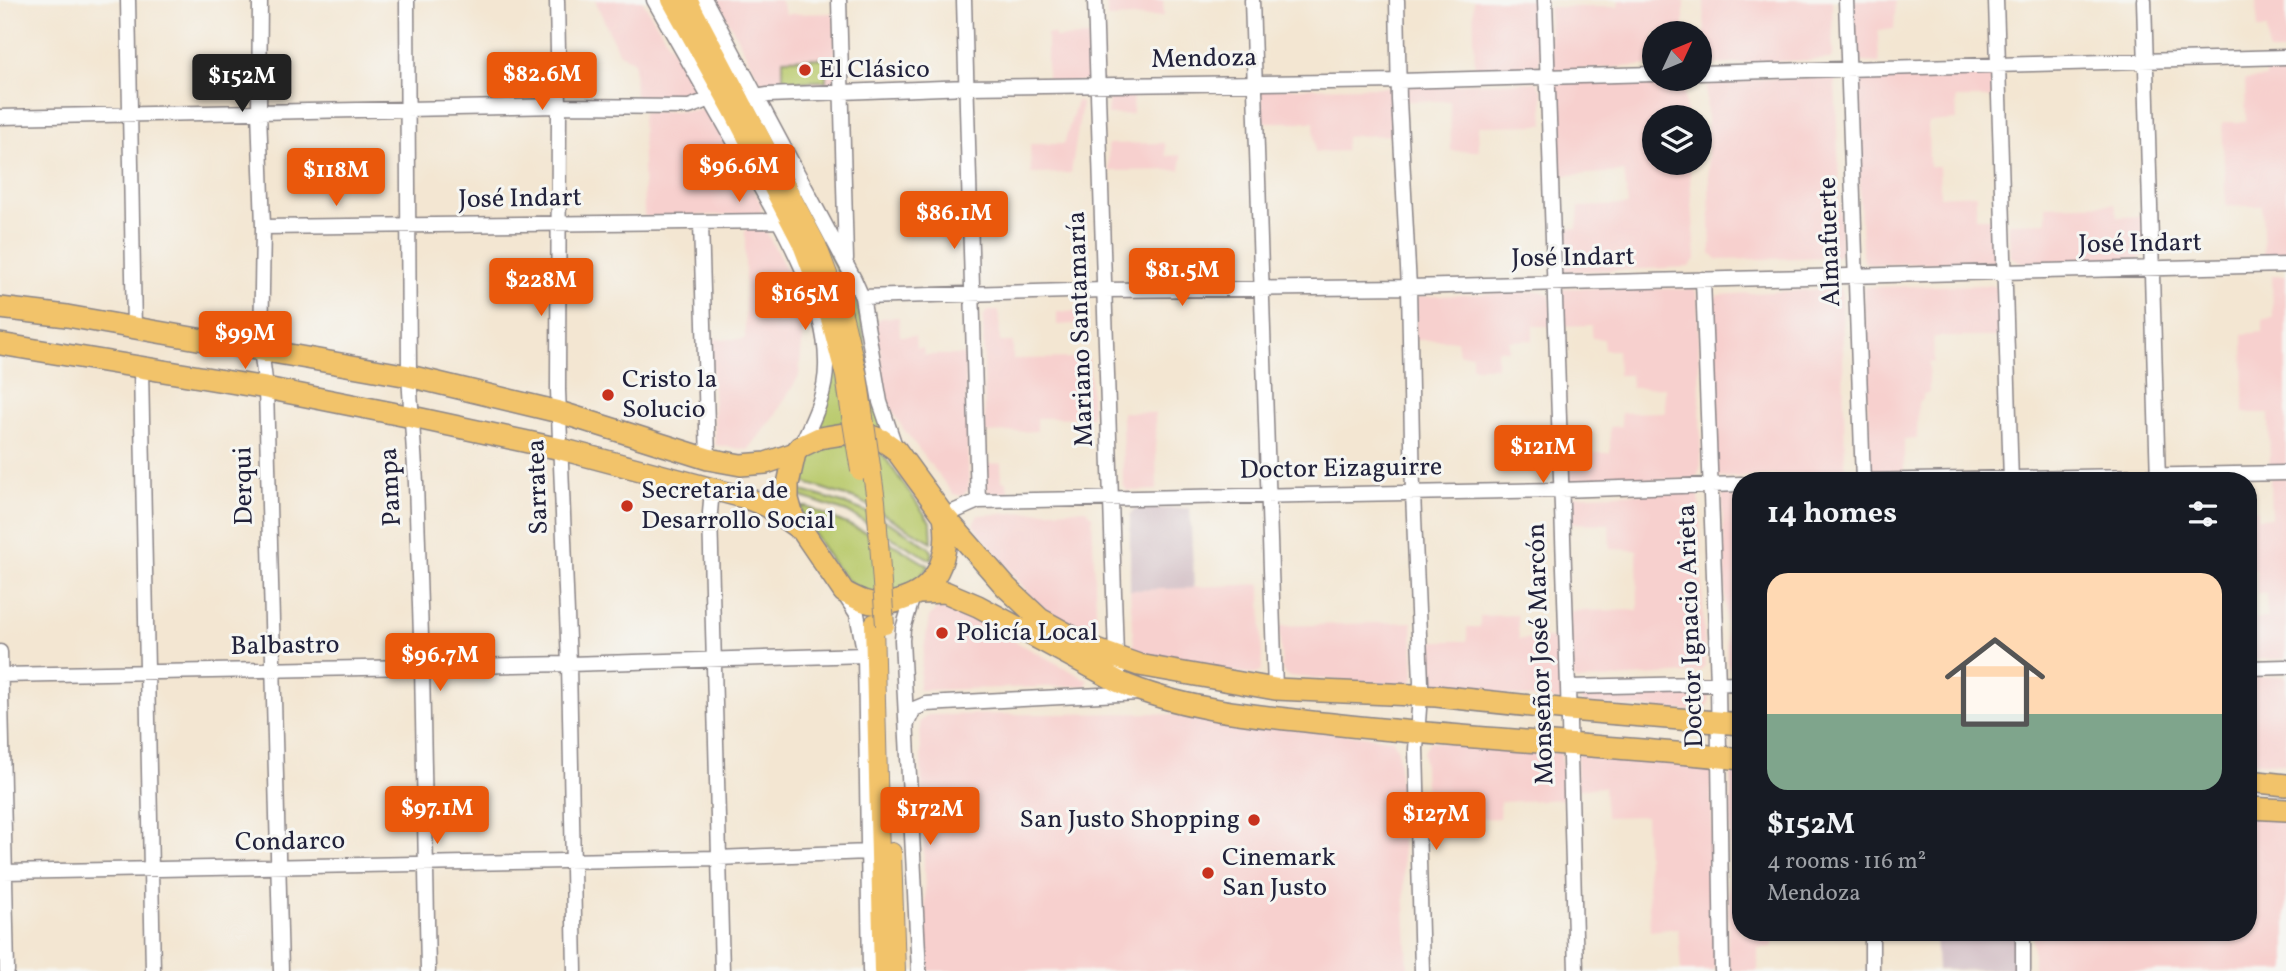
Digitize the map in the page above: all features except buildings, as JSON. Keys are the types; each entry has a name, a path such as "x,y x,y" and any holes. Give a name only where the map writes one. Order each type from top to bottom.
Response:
{"highway":[{"path":"0,308 67,316 409,376 559,412 708,458 752,465 798,450 819,438 850,433 868,435 897,450 944,516 1006,587 1040,619 1070,637 1157,669 1275,689 1420,695 1732,723"},
{"path":"0,344 266,388 561,449 743,497 767,506 800,529"},
{"path":"798,450 788,484 788,499 793,517 844,593 864,602 889,604 917,594 945,592 978,606 1119,682 1143,693 1172,701 1271,718 1416,733 1732,758"},
{"path":"917,594 940,570 945,545 944,516"},
{"path":"2257,783 2286,785"},
{"path":"2257,808 2286,810"}],"main road":[{"path":"671,0 732,109 801,242 830,319 858,417"},
{"path":"688,0 817,245 843,314 858,376 858,417 868,536 879,624 896,971"},
{"path":"697,0 709,8"},
{"path":"879,624 883,971"}],"street":[{"path":"128,0 134,329"},
{"name":"Derqui","path":"260,0 259,111 263,227 261,349 266,388 281,971"},
{"name":"Pampa","path":"407,0 409,376 422,667 428,971"},
{"name":"Sarratea","path":"556,0 559,106 559,412 569,664 575,971"},
{"path":"654,0 778,220 820,317 826,378 818,410 798,450"},
{"path":"839,0 846,264"},
{"path":"964,0 978,501"},
{"name":"Mariano Santamaría","path":"1095,0 1119,682"},
{"path":"1252,0 1275,689"},
{"path":"1397,0 1409,287 1420,695 1416,733 1422,971"},
{"name":"Monseñor José Marcón","path":"1545,0 1576,971"},
{"name":"Almafuerte","path":"1846,0 1863,472"},
{"path":"1996,0 2011,472"},
{"path":"2144,0 2158,472"},
{"path":"709,8 862,297 880,402 897,450"},
{"path":"1712,73 2286,57"},
{"name":"Mendoza","path":"756,97 967,87 1399,81 1642,74"},
{"path":"0,117 559,106 689,107 710,99"},
{"name":"José Indart","path":"263,227 778,220"},
{"path":"701,223 708,458"},
{"name":"José Indart","path":"862,297 1104,290 1409,287 2286,265"},
{"name":"Doctor Ignacio Arieta","path":"1703,279 1718,684 1722,971"},
{"path":"141,369 153,971"},
{"path":"2257,474 2286,473"},
{"name":"Doctor Eizaguirre","path":"944,516 978,501 1560,490 1732,484"},
{"path":"712,489 710,513 722,971"},
{"path":"844,593 857,614 865,655 870,971"},
{"path":"917,594 903,629 902,640 919,971"},
{"path":"0,652 6,971"},
{"name":"Balbastro","path":"0,676 865,655"},
{"path":"2257,668 2286,667"},
{"path":"1569,687 1732,683"},
{"path":"907,724 914,709 926,704 1143,693"},
{"name":"Condarco","path":"5,872 719,858 869,852"},
{"path":"1872,941 1872,971"},
{"path":"2022,971 2023,941"}],"shaded area":[{"path":"595,0 642,0 697,88 696,96 686,103 635,100 634,62 618,52"},
{"path":"717,0 780,0 786,14 835,13 835,87 764,88"},
{"path":"1107,0 1163,0 1164,16 1107,18"},
{"path":"1473,0 1539,0 1540,61 1536,69 1530,72 1475,74"},
{"path":"1619,0 1684,0 1684,21 1642,21 1642,66 1555,71 1551,68 1548,7 1618,7"},
{"path":"1704,0 1832,0 1833,55 1830,59 1712,65 1712,21 1704,21"},
{"path":"1852,0 1896,0 1894,29 1878,31 1879,63 1862,62 1853,54"},
{"path":"2256,0 2286,0 2286,52 2268,52 2267,29 2258,29"},
{"path":"1047,34 1055,34 1055,38 1089,37 1091,74 1088,81 1047,84"},
{"path":"2286,62 2286,256 2264,256 2262,206 2226,206 2222,122 2246,122 2245,80 2266,78 2266,63"},
{"path":"1990,70 1994,98 1956,98 1957,120 1928,122 1929,166 1939,166 1940,196 1976,194 1976,218 2001,218 2000,258 1993,262 1871,265 1864,261 1856,81 1858,75"},
{"path":"1830,77 1835,80 1842,251 1835,257 1718,260 1711,253 1709,175 1712,175 1712,105 1707,105 1706,91 1712,91 1714,80"},
{"path":"1557,81 1642,81 1642,91 1685,91 1685,105 1642,105 1642,175 1690,175 1696,258 1689,267 1565,272 1560,269 1557,229 1577,228 1579,207 1628,205 1624,172 1555,176 1553,87"},
{"path":"1537,82 1542,90 1544,125 1478,126 1479,151 1451,151 1450,101 1403,101 1404,85"},
{"path":"1393,87 1396,135 1346,136 1345,151 1315,152 1314,122 1262,122 1261,93 1264,88"},
{"path":"1132,89 1133,114 1107,115 1109,96 1114,92"},
{"path":"1077,100 1082,104 1071,173 1031,174 1030,144 1064,144"},
{"path":"701,110 713,115 761,203 760,214 644,217 642,112"},
{"path":"1165,143 1166,156 1181,155 1181,170 1109,171 1108,144"},
{"path":"2115,204 2117,217 2147,216 2146,253 2139,259 2021,263 2011,257 2008,223 2046,222 2046,206"},
{"path":"745,228 759,228 767,233 805,305 799,376 774,417 748,450 715,445 711,339 745,339"},
{"path":"2272,275 2286,275 2286,467 2270,469 2269,413 2244,413 2243,334 2263,332 2263,319 2273,318"},
{"path":"1992,285 1999,291 1999,337 1933,337 1934,362 1929,363 1929,393 1923,394 1923,400 1918,402 1917,439 1904,440 1904,472 1870,472 1863,289"},
{"path":"1565,288 1696,291 1701,465 1694,479 1566,480 1562,453 1610,453 1610,427 1621,426 1621,413 1665,412 1665,387 1631,388 1630,375 1618,375 1617,350 1604,350 1603,339 1592,338 1592,325 1558,326 1560,292"},
{"path":"1842,290 1845,469 1841,472 1732,472 1732,477 1718,478 1715,472 1714,300 1718,295"},
{"path":"1541,291 1550,295 1553,326 1533,326 1533,340 1509,341 1509,350 1497,350 1497,367 1472,367 1472,354 1459,354 1457,340 1414,340 1418,297"},
{"path":"987,311 999,311 1000,342 1013,342 1013,359 1089,358 1092,417 1037,418 1037,431 985,433 983,318"},
{"path":"1057,312 1087,313 1087,323 1057,325"},
{"path":"899,317 900,336 915,336 916,348 923,348 924,355 965,355 969,489 962,496 953,494 902,427 887,402 876,323 881,318"},
{"path":"1122,412 1155,413 1157,490 1127,491 1123,484"},
{"path":"1001,463 1002,481 1007,482 1008,493 990,493 987,490 986,464"},
{"path":"2270,477 2286,477 2286,659 2257,659 2257,619 2267,618 2266,594 2257,593 2257,510 2258,518 2271,518"},
{"path":"1694,491 1699,495 1705,666 1699,672 1577,681 1573,677 1568,611 1638,610 1637,550 1610,549 1609,524 1564,523 1566,496"},
{"path":"1726,492 1732,492 1732,670 1727,663 1722,496"},
{"path":"1190,508 1194,588 1130,590 1130,515 1135,509"},
{"path":"1086,509 1092,516 1097,630 1090,634 1057,620 1028,593 973,524 978,515"},
{"path":"1261,584 1262,669 1257,674 1186,668 1140,656 1134,649 1130,590"},
{"path":"938,608 963,614 1088,680 1086,686 918,690 929,617"},
{"path":"1517,615 1519,639 1560,638 1562,699 1559,701 1427,686 1422,641 1467,641 1467,627 1480,627 1480,616"},
{"path":"1412,622 1414,678 1409,686 1287,676 1282,670 1279,626"},
{"path":"2286,676 2286,764 2257,762 2257,677"},
{"path":"1705,690 1709,694 1709,702 1704,712 1584,704 1579,699 1579,694 1585,692"},
{"path":"1154,713 1392,739 1398,750 1408,971 927,971 920,722 927,715"},
{"path":"1430,741 1561,753 1565,799 1500,802 1499,818 1427,820 1423,752"},
{"path":"1580,754 1705,765 1711,770 1716,965 1713,971 1681,971 1678,928 1650,931 1645,816 1606,817 1604,787 1576,789 1577,757"},
{"path":"1731,775 1732,941 1772,941 1772,947 1758,948 1758,971 1729,971 1727,968"},
{"path":"2257,818 2286,820 2286,971 2033,971 2033,941 2257,941"},
{"path":"1935,941 2019,941 2018,965 2012,969 1937,970"}],"green space":[{"path":"659,0 665,0 794,234 820,295 847,411 872,413 852,316 839,276 813,220 700,6 725,43 845,269 858,307 882,431 853,424 824,429 819,426 830,390 831,352 815,286 788,228"},
{"name":"El Clásico","path":"826,58 826,81 783,82 783,59"},
{"path":"834,441 877,450 884,456 931,523 932,542 858,500 796,480 813,451"},
{"path":"798,490 835,500 882,519 930,548 931,560 847,512 799,496"},
{"path":"800,507 807,507 891,543 929,566 914,582 894,591 873,593 862,590 838,570"}],"place":[{"name":"El Clásico","path":"805,70"},
{"name":"Cristo la Solucio","path":"608,395"},
{"name":"Secretaria de Desarrollo Social","path":"627,506"},
{"name":"Policía Local","path":"942,633"},
{"name":"San Justo Shopping","path":"1254,820"},
{"name":"Cinemark San Justo","path":"1208,873"}]}
